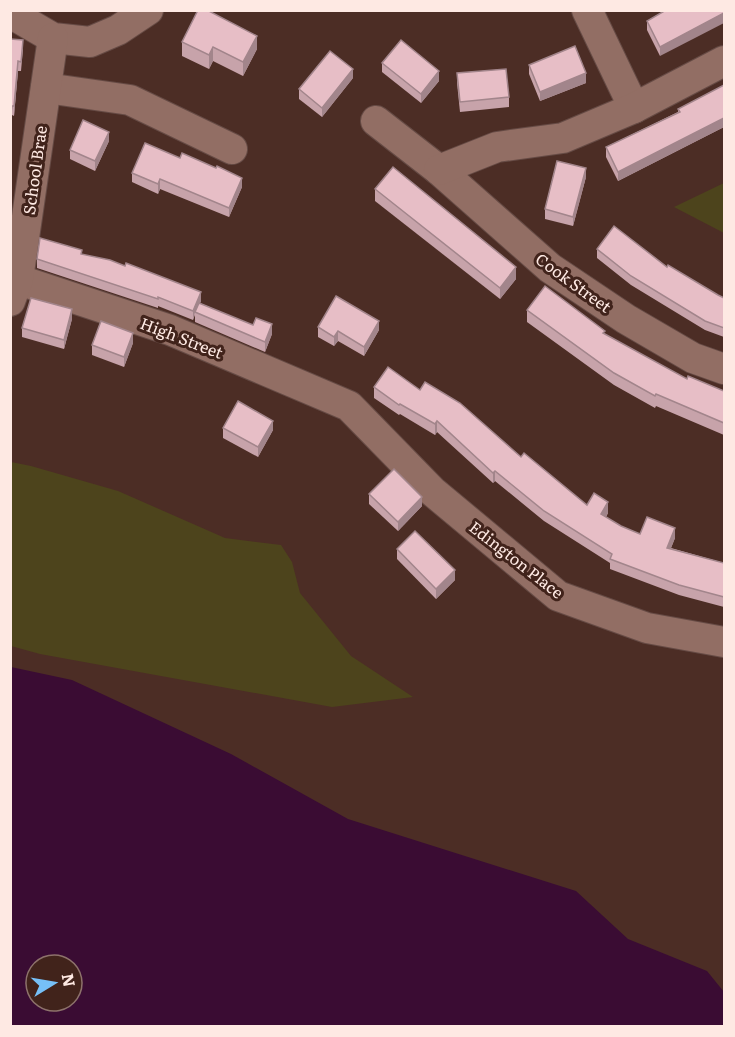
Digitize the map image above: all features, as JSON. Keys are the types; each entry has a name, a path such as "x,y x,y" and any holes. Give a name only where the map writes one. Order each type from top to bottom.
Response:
{"street":[{"path":"10,13 53,38 90,42 118,30 148,10"},
{"path":"587,10 634,108"},
{"name":"School Brae","path":"13,286 53,38"},
{"path":"440,170 498,147 563,138 634,108 724,61"},
{"path":"45,88 130,100 232,149"},
{"name":"Cook Street","path":"376,121 440,170 550,268 626,319 693,358 724,369"},
{"name":"High Street","path":"13,286 170,330 349,406"},
{"name":"Edington Place","path":"349,406 432,491 558,596 647,628 724,642"}],"shaded area":[{"path":"724,183 724,233 674,207"},
{"path":"11,462 118,491 225,538 281,545 292,562 300,593 351,656 413,697 332,707 40,654 11,646"},
{"path":"11,667 72,680 231,754 348,819 576,891 628,939 707,971 724,992 724,1026 11,1026"}],"building":[{"path":"198,10 207,10 257,36 243,62 213,47 209,55 182,42"},
{"path":"666,10 724,10 724,13 660,47 647,21"},
{"path":"10,39 23,40 21,62 18,61 14,106 12,106 10,119"},
{"path":"401,40 439,71 421,94 382,63"},
{"path":"575,46 586,73 540,92 529,65"},
{"path":"330,51 353,69 322,108 299,89"},
{"path":"506,69 509,97 460,102 457,73"},
{"path":"724,85 724,118 618,172 606,147 680,112 678,109"},
{"path":"83,120 109,132 95,161 70,150"},
{"path":"145,143 180,158 182,153 242,178 229,208 160,179 158,184 132,173"},
{"path":"557,161 586,168 573,217 545,209"},
{"path":"393,167 516,267 500,288 375,189"},
{"path":"614,226 667,267 668,265 724,298 724,328 705,321 631,276 597,249"},
{"path":"40,238 82,250 81,254 110,260 125,266 126,263 201,292 193,311 158,297 158,299 37,259"},
{"path":"545,286 605,331 603,333 687,379 688,376 724,391 724,423 656,394 655,396 614,373 527,310"},
{"path":"336,296 379,321 364,347 338,331 334,337 318,327"},
{"path":"31,298 72,309 64,340 22,328"},
{"path":"199,303 253,325 256,318 272,324 265,342 195,312"},
{"path":"101,321 133,333 124,357 92,345"},
{"path":"388,367 420,390 425,382 460,403 521,457 524,453 587,505 594,493 608,502 601,514 621,526 640,534 647,517 675,528 667,548 724,563 724,597 679,585 610,559 612,554 544,511 495,471 493,473 437,421 435,424 399,405 374,387"},
{"path":"238,401 273,421 258,447 223,428"},
{"path":"394,469 422,497 398,522 369,494"},
{"path":"415,531 455,570 436,589 397,549"}]}
